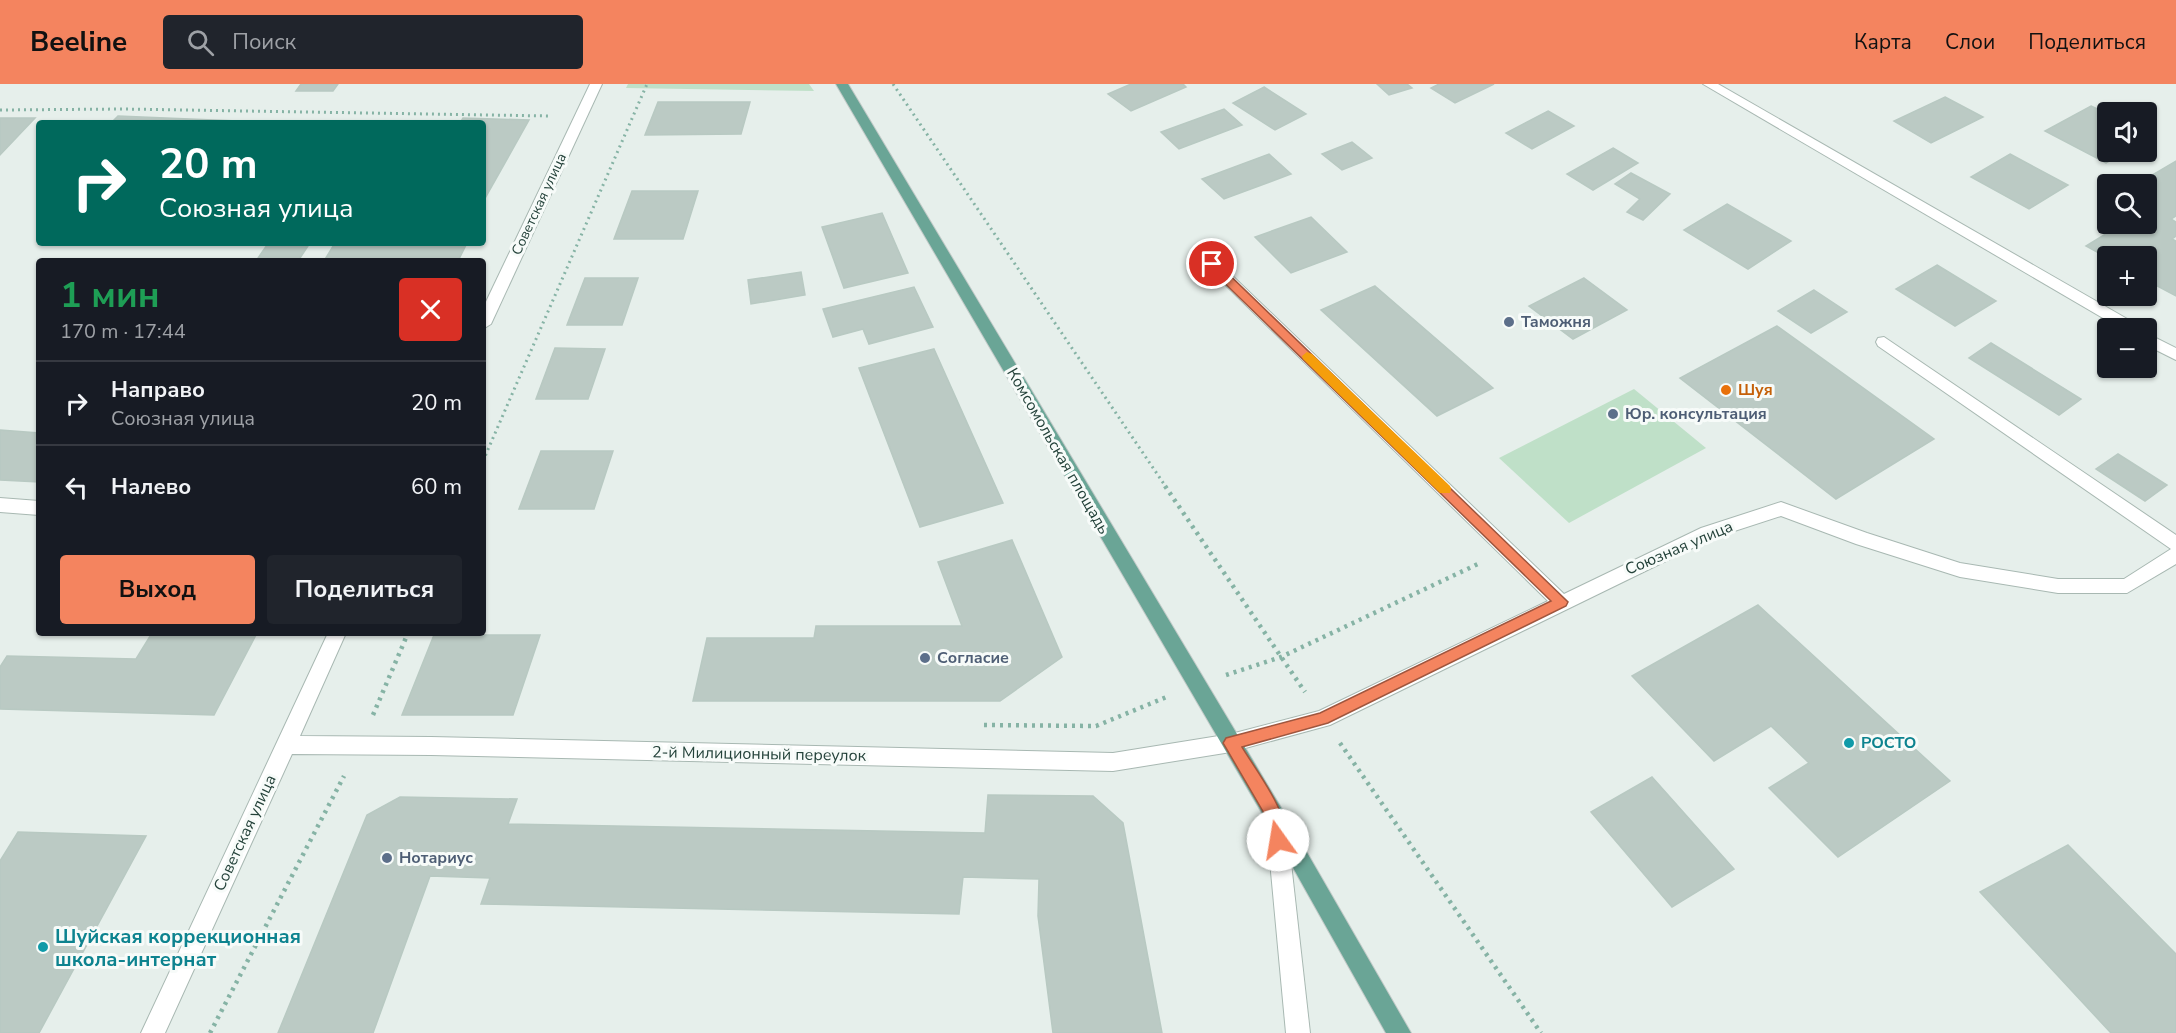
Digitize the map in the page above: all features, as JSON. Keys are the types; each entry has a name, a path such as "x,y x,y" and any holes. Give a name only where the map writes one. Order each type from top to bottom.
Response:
{"main road":[{"name":"Комсомольская площадь","path":"842,84 1276,818 1399,1033"}],"street":[{"name":"Советская улица","path":"486,314 596,84"},
{"path":"1709,84 2114,318"},
{"path":"1212,264 1561,602"},
{"path":"1884,342 2176,544"},
{"path":"2157,344 2176,355"},
{"path":"0,505 36,508"},
{"name":"Союзная улица","path":"1231,743 1323,719 1707,533 1781,509 1862,539 1960,570 2058,586 2127,586 2176,555"},
{"name":"Советская улица","path":"153,1033 336,636"},
{"name":"2-й Милиционный переулок","path":"285,745 1113,762 1231,743"},
{"path":"1276,818 1298,1033"}],"path":[{"path":"486,454 647,84"},
{"path":"893,84 1323,719 1541,1033"},
{"path":"0,110 124,109 554,116"},
{"path":"980,725 1096,726 1196,685 1281,657 1508,550"},
{"path":"210,1033 359,746 407,636"}],"green space":[{"path":"628,84 809,84 814,91 626,88"},
{"path":"1634,389 1706,448 1569,523 1499,458"}],"building":[{"path":"301,84 338,84 333,91 296,91"},
{"path":"1131,84 1183,84 1186,87 1131,111 1108,94"},
{"path":"1377,84 1407,84 1412,88 1389,95"},
{"path":"1439,84 1494,84 1455,103 1431,88"},
{"path":"1264,87 1306,114 1275,130 1233,103"},
{"path":"1945,97 1983,117 1931,143 1894,121"},
{"path":"658,102 750,102 741,134 645,135"},
{"path":"2091,106 2097,109 2097,158 2045,131"},
{"path":"1224,109 1242,125 1179,149 1161,132"},
{"path":"1548,111 1574,126 1532,149 1506,133"},
{"path":"118,116 212,120 114,120"},
{"path":"0,118 35,118 0,155"},
{"path":"463,118 529,120 486,197 486,120 462,120"},
{"path":"1352,142 1372,158 1342,170 1322,154"},
{"path":"1613,148 1638,163 1593,190 1567,174"},
{"path":"1269,154 1291,174 1224,199 1202,179"},
{"path":"2010,154 2068,185 2029,209 1971,177"},
{"path":"2176,161 2176,216 2171,219 2176,222 2176,236 2172,239 2176,241 2176,296 2157,286 2157,246 2097,246 2097,252 2086,246 2106,234 2157,234 2157,174 2154,174"},
{"path":"1631,173 1670,194 1643,220 1627,212 1640,199 1615,184"},
{"path":"632,191 698,191 683,239 614,239"},
{"path":"1727,204 1791,241 1748,269 1684,230"},
{"path":"882,213 908,273 844,288 822,227"},
{"path":"1311,217 1347,252 1291,273 1255,237"},
{"path":"266,246 308,246 300,258 258,258"},
{"path":"333,246 466,246 460,258 326,258"},
{"path":"1937,265 1996,301 1955,326 1896,289"},
{"path":"801,272 805,295 751,304 748,280"},
{"path":"585,278 638,278 622,325 567,325"},
{"path":"1584,278 1627,310 1573,339 1529,306"},
{"path":"1375,286 1493,388 1437,416 1321,310"},
{"path":"914,287 933,327 869,344 863,329 833,337 823,309"},
{"path":"1814,290 1847,312 1811,333 1778,311"},
{"path":"1777,326 1934,439 1836,499 1680,378"},
{"path":"1991,343 2081,399 2059,415 1969,358"},
{"path":"555,348 605,349 588,399 536,399"},
{"path":"934,349 1003,503 920,527 859,368"},
{"path":"0,430 36,433 36,482 0,480"},
{"path":"541,451 613,451 594,509 519,509"},
{"path":"2118,454 2167,485 2145,501 2096,469"},
{"path":"1012,540 1062,657 1000,701 693,701 707,638 814,638 816,626 962,626 938,562"},
{"name":"РОСТО","path":"1758,605 1950,781 1838,857 1769,788 1809,763 1771,726 1714,761 1632,676"},
{"path":"540,635 513,715 402,715 434,636"},
{"path":"150,636 255,636 214,715 0,709 0,667 7,656 136,659"},
{"path":"1652,777 1734,869 1672,907 1591,812"},
{"path":"988,795 1093,796 1123,823 1162,1033 1053,1033 1038,916 1039,879 963,877 959,914 481,904 490,878 430,876 373,1033 278,1033 367,815 400,797 517,799 508,824 985,833"},
{"name":"Шуйская коррекционная школа-интернат","path":"18,832 146,836 39,1033 0,1033 0,861"},
{"path":"2068,845 2176,954 2176,1033 2111,1033 1980,892"}],"slow traffic":[{"path":"1307,356 1445,489"}],"place":[{"name":"Таможня","path":"1509,322"},
{"name":"Шуя","path":"1726,390"},
{"name":"Юр. консультация","path":"1613,414"},
{"name":"Согласие","path":"925,658"},
{"name":"РОСТО","path":"1849,743"},
{"name":"Нотариус","path":"387,858"},
{"name":"Шуйская коррекционная школа-интернат","path":"43,947"}],"route":[{"path":"1212,264 1561,602 1323,719 1231,743 1276,818 1278,840"}]}
